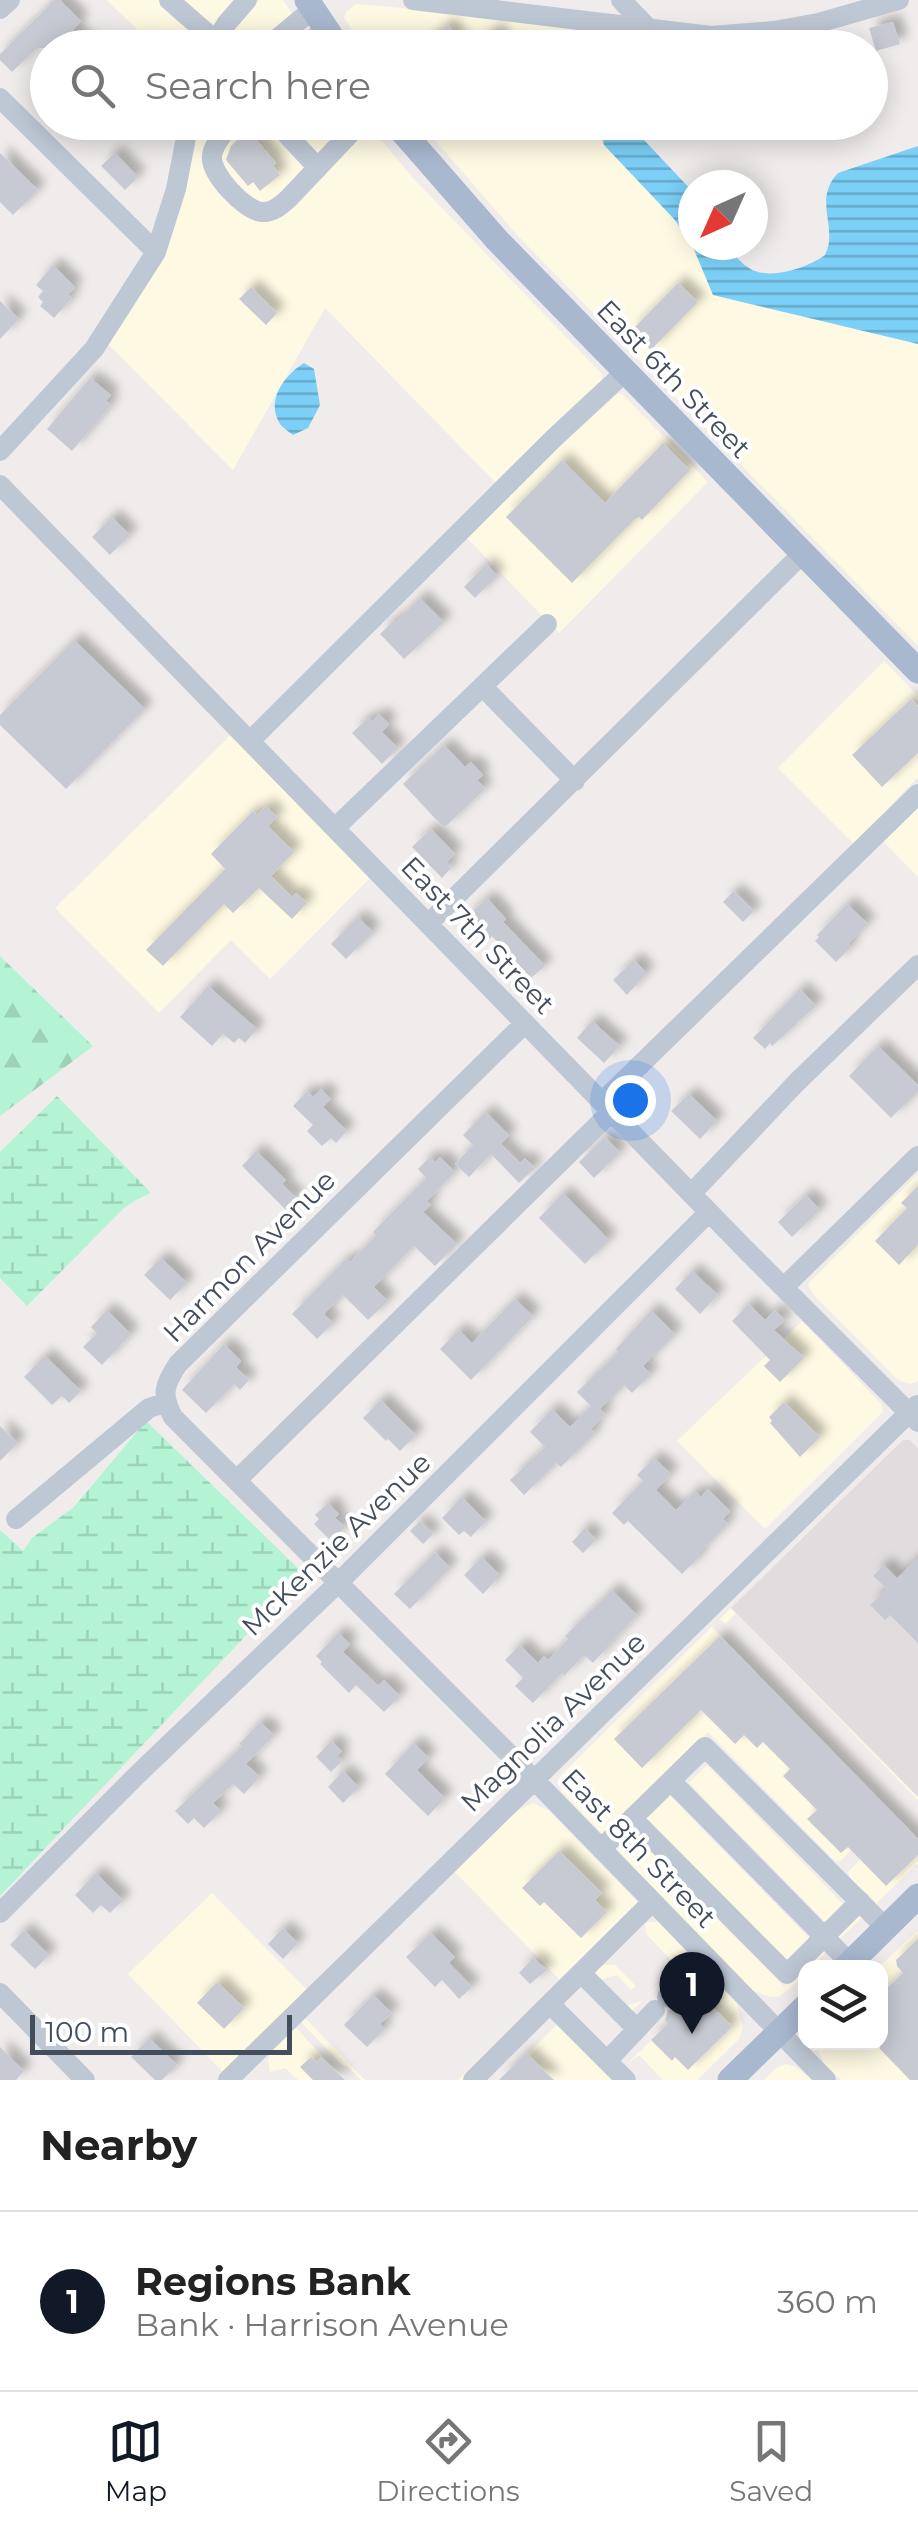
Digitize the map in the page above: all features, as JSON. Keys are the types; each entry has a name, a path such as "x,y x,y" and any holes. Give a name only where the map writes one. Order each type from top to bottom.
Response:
{"main road":[{"name":"East 6th Street","path":"410,140 496,240 918,672"},
{"path":"853,1960 918,1896"},
{"path":"730,2080 798,2014"}],"street":[{"path":"0,9 10,0"},
{"path":"169,0 201,30"},
{"path":"227,30 247,0"},
{"path":"413,0 651,30"},
{"path":"621,0 651,30"},
{"path":"774,30 818,23 899,0"},
{"path":"0,98 30,128"},
{"path":"43,140 156,252"},
{"path":"0,451 94,349 156,252 176,189 186,140"},
{"path":"220,140 212,152 212,165 221,180 250,210 265,213 278,207 318,168 339,140"},
{"path":"212,152 226,140"},
{"path":"292,140 318,168"},
{"path":"250,740 554,438 626,372"},
{"name":"East 7th Street","path":"0,485 691,1194 915,1412"},
{"path":"428,924 804,553"},
{"path":"334,828 547,624"},
{"path":"482,686 576,780"},
{"path":"237,1480 918,794"},
{"path":"691,1194 796,1083 918,965"},
{"name":"Harmon Avenue","path":"165,1402 166,1382 178,1364 525,1023"},
{"path":"784,1287 918,1156"},
{"name":"McKenzie Avenue","path":"0,1912 338,1583 709,1212"},
{"path":"16,1519 149,1408 165,1402"},
{"name":"East 8th Street","path":"165,1402 173,1417 534,1779 826,2080"},
{"name":"Magnolia Avenue","path":"228,2080 915,1412"},
{"path":"601,1849 705,1747 886,1928"},
{"path":"671,1780 844,1960"},
{"path":"632,1818 787,1974 860,1902"},
{"path":"473,2080 652,1902"},
{"path":"607,2061 705,1956"},
{"path":"581,1973 637,2030"},
{"path":"0,1993 85,2080"},
{"path":"550,2004 626,2080"}],"shaded area":[{"path":"107,0 234,0 211,30 138,30"},
{"path":"260,0 283,0 303,30 233,30"},
{"path":"356,4 586,30 352,30 344,18"},
{"path":"192,140 381,140 602,374 602,380 495,482 325,308 233,470 105,341 134,301"},
{"path":"435,140 619,140 678,201 678,260 699,260 713,295 918,344 918,646 519,237"},
{"path":"617,394 622,394 708,482 559,633 464,535"},
{"path":"884,661 918,696 918,777 854,844 778,768"},
{"path":"231,735 370,878 270,979 231,940 159,1013 55,908"},
{"path":"918,806 918,877 882,840"},
{"path":"918,1174 918,1381 910,1384 898,1380 813,1294 808,1284"},
{"path":"802,1321 881,1404 883,1412 765,1529 677,1441"},
{"path":"903,1440 910,1440 918,1448 918,1797 731,1608"},
{"path":"731,1608 736,1613 725,1624 720,1619 712,1627 889,1812 836,1862 708,1732 607,1831 602,1831 618,1849 631,1832 784,1986 798,1973 798,1980 778,1997 750,1989 561,1791 560,1776"},
{"path":"739,1616 918,1797 918,1800"},
{"path":"707,1765 845,1906 827,1924 689,1783"},
{"path":"668,1794 811,1940 789,1962 645,1817"},
{"path":"533,1803 548,1810 637,1904 466,2080 458,2080 560,1980 454,1871 510,1814"},
{"path":"900,1820 918,1838 918,1863 841,1938 836,1936 876,1902 848,1872"},
{"path":"212,1893 308,1991 224,2073 128,1974"},
{"path":"658,1922 686,1951 681,1964 631,2012 625,2006 642,2001 677,1966 646,1934 645,1924"},
{"path":"918,1930 918,2080 841,2080 824,2063 818,2050 888,2050 886,1960"},
{"path":"604,1965 615,1965 636,1986 631,1990 617,1975 600,1980 593,1972"},
{"path":"715,1980 737,2004 743,2028 738,2040 697,2080 663,2080 639,2055 626,2065 710,1983"},
{"path":"305,2018 365,2080 342,2065 303,2024"},
{"path":"560,2022 616,2080 501,2080"},
{"path":"294,2028 345,2080 298,2080 285,2068 270,2072 271,2051"},
{"path":"786,2064 794,2066 813,2080 764,2080"}],"green space":[{"path":"0,956 93,1046 0,1116"},
{"path":"57,1096 151,1193 123,1209 27,1306 0,1278 0,1152"},
{"path":"146,1421 304,1574 0,1896 0,1530 23,1551 32,1538 74,1507"}],"water":[{"path":"603,140 644,140 678,176 678,224"},
{"path":"918,146 918,344 713,295 698,260 739,260 757,272 766,273 809,264 825,255 829,245 827,193 838,173"},
{"path":"304,363 314,369 320,405 308,428 293,435 280,424 276,397 284,381"}],"building":[{"path":"55,0 60,0 81,21 73,30 30,30 30,55 12,72 0,60 0,54"},
{"path":"893,22 900,44 888,48 888,30 869,28"},
{"path":"237,140 256,140 276,163 273,166 280,175 260,191 253,182 248,186 226,160"},
{"path":"0,153 38,190 13,215 0,202"},
{"path":"115,153 138,177 125,190 101,166"},
{"path":"53,265 75,287 68,295 72,298 54,318 40,306 43,302 38,297 43,291 36,285"},
{"path":"678,283 698,302 651,350 631,331"},
{"path":"251,287 277,313 266,325 239,299"},
{"path":"0,301 19,319 0,339"},
{"path":"90,378 111,395 106,401 111,405 72,451 47,429"},
{"path":"663,443 690,470 572,583 506,517 562,460 605,503"},
{"path":"112,517 130,535 110,555 92,537"},
{"path":"486,564 497,576 475,598 464,587"},
{"path":"420,598 444,622 404,659 380,634"},
{"path":"74,640 145,709 66,789 0,725 0,715"},
{"path":"911,699 918,706 918,753 882,787 852,755"},
{"path":"379,714 389,724 382,732 398,748 382,764 352,733 368,718 372,721"},
{"path":"444,745 465,767 471,762 483,775 477,780 485,789 444,828 403,784"},
{"path":"266,806 277,817 268,826 294,852 271,876 292,897 296,893 307,903 292,919 259,888 233,913 224,904 163,966 146,950 225,869 211,854 253,811 257,815"},
{"path":"431,829 455,854 446,863 451,868 442,878 412,847"},
{"path":"734,891 754,911 743,922 723,902"},
{"path":"487,898 506,919 503,922 545,966 531,978 492,936 487,941 465,918"},
{"path":"847,904 868,924 836,962 815,941"},
{"path":"358,917 373,932 346,959 331,944"},
{"path":"634,960 647,973 627,995 613,980"},
{"path":"208,986 257,1029 245,1043 239,1038 234,1043 223,1034 212,1046 180,1017"},
{"path":"800,989 816,1006 765,1049 753,1038"},
{"path":"592,1021 620,1046 604,1063 577,1038"},
{"path":"878,1046 918,1085 918,1091 891,1118 849,1076"},
{"path":"321,1089 331,1099 323,1107 347,1131 336,1143 331,1138 322,1146 307,1131 313,1125 293,1106 307,1091 313,1097"},
{"path":"689,1094 717,1121 700,1139 671,1111"},
{"path":"486,1112 509,1135 501,1144 520,1163 525,1158 535,1168 519,1183 491,1154 469,1177 455,1164 473,1145 463,1135"},
{"path":"605,1137 620,1153 594,1178 579,1162"},
{"path":"256,1151 286,1180 282,1184 297,1199 286,1210 242,1166"},
{"path":"430,1157 435,1162 440,1157 455,1172 427,1201 431,1205 423,1212 457,1244 435,1266 414,1246 374,1287 388,1301 368,1320 343,1295 324,1314 333,1323 317,1339 292,1314 346,1259 350,1262 376,1235 373,1232 426,1178 418,1169"},
{"path":"918,1186 918,1245 899,1265 875,1241 907,1208 901,1203"},
{"path":"563,1193 609,1240 585,1264 539,1218"},
{"path":"806,1195 820,1210 792,1237 778,1222"},
{"path":"161,1258 187,1283 170,1300 144,1275"},
{"path":"692,1271 718,1295 700,1314 675,1289"},
{"path":"515,1299 533,1316 471,1380 440,1349 459,1330 472,1343"},
{"path":"749,1304 765,1320 775,1310 785,1320 774,1330 804,1358 780,1382 764,1366 770,1360 732,1321"},
{"path":"107,1310 131,1334 102,1365 83,1347 97,1333 91,1327"},
{"path":"651,1310 675,1334 643,1366 651,1374 632,1393 624,1385 600,1409 605,1415 591,1429 595,1433 561,1467 556,1463 524,1495 510,1480 545,1447 530,1432 552,1409 570,1427 591,1406 577,1392 618,1352 616,1349"},
{"path":"224,1344 241,1361 236,1367 249,1380 240,1390 234,1384 206,1413 182,1390"},
{"path":"45,1356 81,1391 69,1403 62,1396 52,1405 24,1377"},
{"path":"381,1400 416,1435 400,1451 363,1418"},
{"path":"784,1402 820,1437 800,1457 770,1423 769,1417"},
{"path":"0,1426 18,1443 0,1461"},
{"path":"654,1458 671,1474 656,1490 676,1510 695,1491 701,1497 708,1489 730,1511 723,1519 728,1524 682,1574 628,1521 624,1525 612,1513 643,1481 637,1475"},
{"path":"462,1497 486,1521 471,1537 464,1531 459,1535 442,1518"},
{"path":"328,1503 345,1527 331,1541 314,1524 319,1519 315,1515"},
{"path":"420,1521 433,1534 423,1544 410,1531"},
{"path":"585,1528 596,1540 583,1553 572,1542"},
{"path":"435,1552 450,1568 410,1609 394,1594"},
{"path":"482,1557 499,1574 483,1594 464,1575"},
{"path":"918,1558 918,1643 890,1615 885,1620 870,1605 887,1589 873,1576 884,1565 897,1578"},
{"path":"612,1590 637,1615 593,1663 584,1655 533,1703 515,1686 523,1678 505,1660 520,1645 538,1663 544,1656 548,1660 568,1639 565,1636"},
{"path":"338,1633 350,1644 343,1652 378,1686 384,1680 400,1696 384,1712 356,1685 349,1693 320,1664 316,1656"},
{"path":"720,1636 918,1839 918,1855 886,1886 848,1847 841,1853 807,1819 817,1810 783,1776 790,1769 763,1742 757,1748 744,1735 735,1744 701,1710 642,1768 614,1739"},
{"path":"260,1722 274,1735 246,1764 260,1777 244,1794 233,1784 213,1803 221,1811 204,1828 194,1818 188,1824 175,1811 242,1746 239,1744"},
{"path":"331,1741 342,1751 337,1756 342,1761 331,1772 316,1757"},
{"path":"414,1743 429,1758 417,1770 445,1798 428,1816 385,1774"},
{"path":"343,1771 359,1787 343,1803 328,1787"},
{"path":"559,1851 602,1893 595,1900 607,1912 581,1938 544,1902 540,1906 522,1888"},
{"path":"96,1873 123,1900 110,1913 101,1905 93,1913 75,1895"},
{"path":"283,1928 298,1943 283,1959 268,1944"},
{"path":"24,1930 49,1955 35,1969 10,1945"},
{"path":"431,1933 455,1957 449,1963 472,1987 459,1999 442,1980 435,1987 406,1957"},
{"path":"918,1939 918,2080 910,2080 881,2050 888,2050 888,1987 903,1973 896,1960"},
{"path":"533,1958 547,1970 530,1984 519,1973"},
{"path":"217,1982 244,2008 224,2029 197,2003"},
{"path":"373,1995 392,2013 380,2024 385,2029 367,2047 344,2025"},
{"path":"694,1998 710,2014 715,2009 732,2027 688,2070 675,2057 672,2061 651,2040 668,2024 668,2010 677,2007 681,2011"},
{"path":"149,2038 177,2065 162,2080 155,2080 131,2057"},
{"path":"0,2047 24,2071 16,2080 0,2080"},
{"path":"526,2053 554,2080 499,2080"},
{"path":"311,2057 316,2062 321,2057 345,2080 313,2080 300,2067"}],"place":[{"name":"Regions Bank","path":"692,2034"}]}
